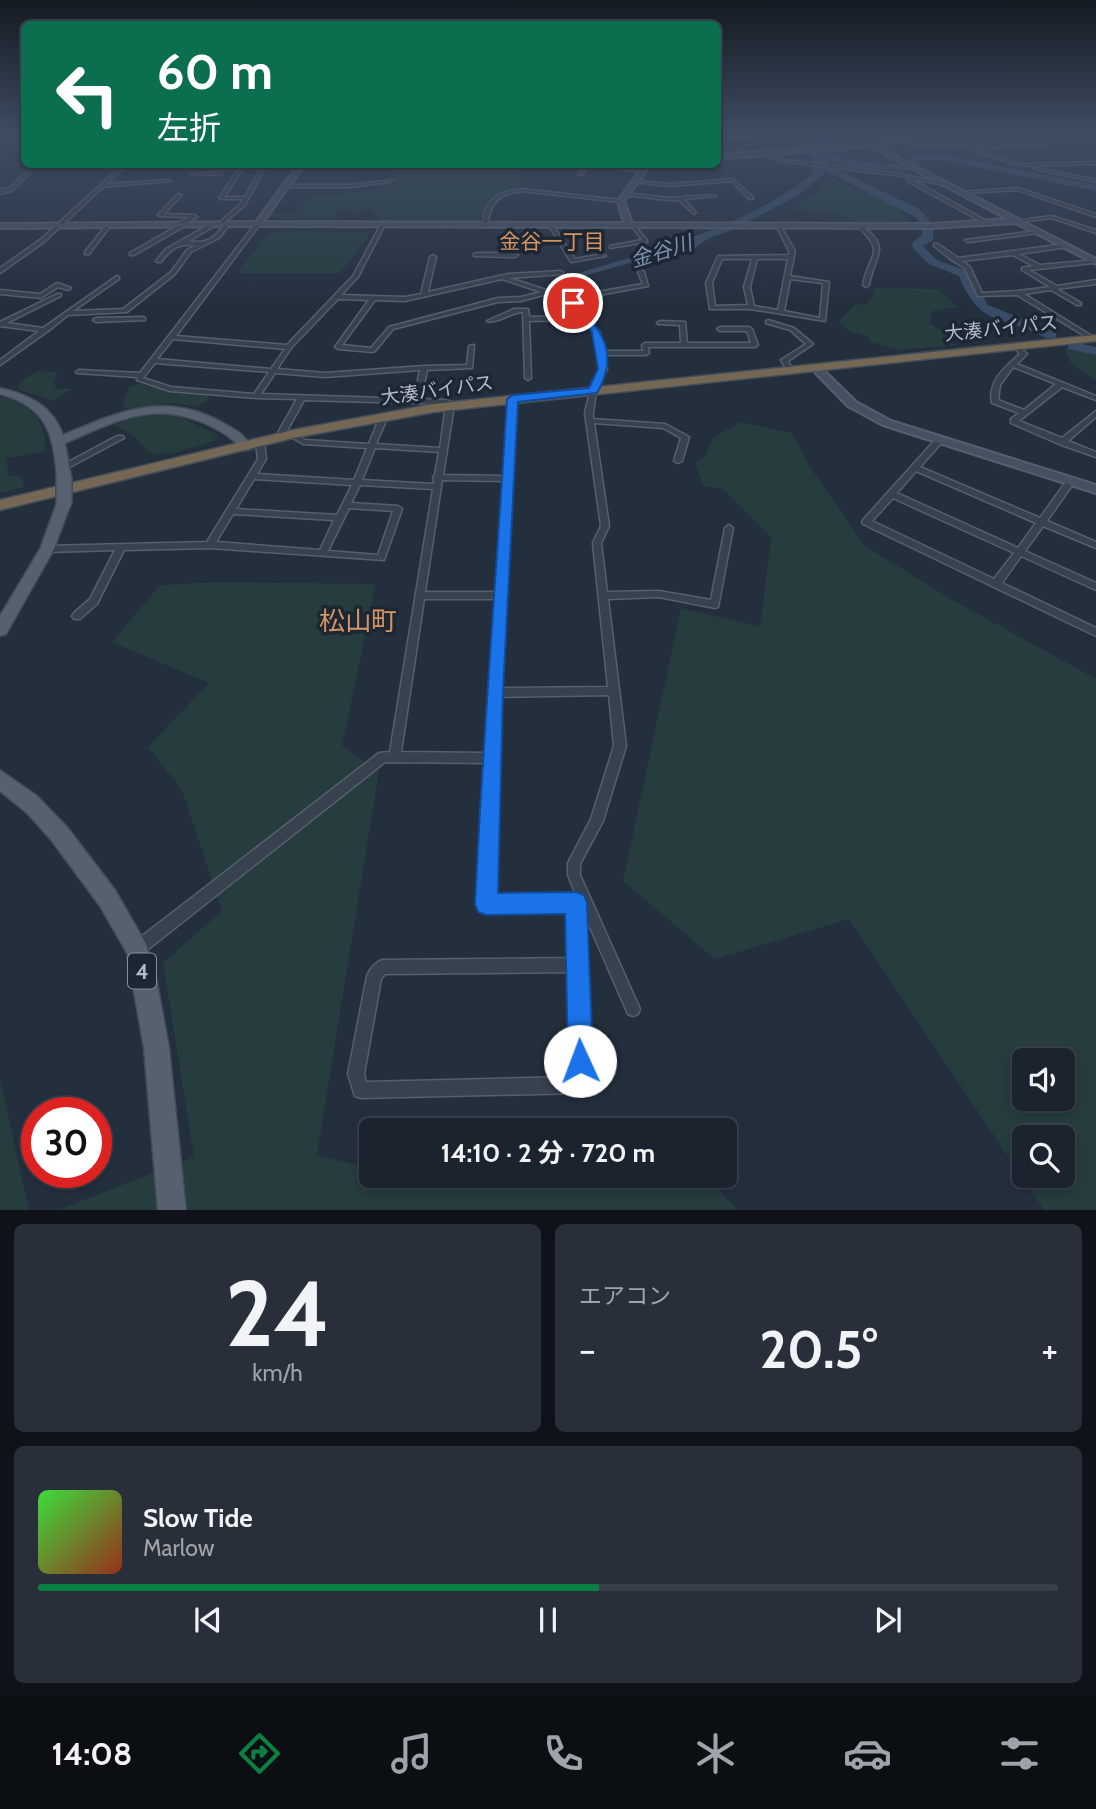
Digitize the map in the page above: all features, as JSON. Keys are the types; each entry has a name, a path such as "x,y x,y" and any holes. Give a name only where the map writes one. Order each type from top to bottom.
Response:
{"highway":[{"name":"大湊バイパス","path":"0,505 286,436 449,406 1094,338"}],"main road":[{"path":"0,391 35,403 56,427 64,472 64,503 47,549 0,630"},
{"path":"60,441 131,413 164,408 196,413 241,439 244,447"},
{"name":"4","path":"0,779 35,807 80,861 111,904 137,950 153,1026 172,1210"}],"street":[{"path":"0,271 58,226 96,190"},
{"path":"226,190 221,198 245,198"},
{"path":"159,261 169,250 220,225 249,190"},
{"path":"79,372 140,375 282,190"},
{"path":"485,226 487,210 496,196 516,190"},
{"path":"524,190 621,201"},
{"path":"621,201 629,190"},
{"path":"708,190 721,202"},
{"path":"743,190 751,198"},
{"path":"927,190 990,224"},
{"path":"960,190 1095,261"},
{"path":"963,192 1005,190"},
{"path":"1019,190 1096,216"},
{"path":"626,194 680,198 715,196"},
{"path":"132,254 195,216 160,215 180,195"},
{"path":"680,198 694,213"},
{"path":"612,247 645,241 632,226 621,201"},
{"path":"1079,211 1096,208"},
{"path":"0,226 932,226 990,224 1052,217 1096,232"},
{"path":"87,253 109,225"},
{"path":"120,319 125,311 173,273 189,251 217,237 220,225"},
{"path":"778,225 792,251 781,312"},
{"path":"256,396 289,347 355,277 382,226"},
{"path":"860,226 869,233 879,249 866,274 866,285"},
{"path":"552,227 573,261 603,256"},
{"path":"968,240 1037,232"},
{"path":"1001,236 1010,241"},
{"path":"184,242 199,245"},
{"path":"936,245 967,267 980,295 1018,293 1096,282"},
{"path":"1019,246 1028,251"},
{"path":"955,260 1065,246"},
{"path":"476,255 514,252 512,275"},
{"path":"1014,253 1039,267"},
{"path":"424,295 433,257"},
{"path":"788,277 827,282 823,320 751,307 712,308 709,283 720,257 792,257"},
{"path":"751,307 747,287 755,257"},
{"path":"1079,304 1024,270 1095,261"},
{"path":"502,277 568,299 646,285 641,272"},
{"path":"335,297 405,299 512,275 561,273"},
{"path":"0,363 117,278"},
{"path":"0,292 41,296 57,285 68,288"},
{"path":"373,298 338,347 373,350 391,328 498,300 521,299 547,292"},
{"path":"1018,293 1094,338"},
{"path":"0,324 59,295"},
{"path":"568,299 597,333 604,369 593,391 589,407 605,526 597,543 620,746 597,821 574,863 574,875 632,1009"},
{"path":"490,321 526,310 528,378"},
{"path":"67,313 125,311"},
{"path":"528,319 585,318"},
{"path":"96,320 143,319"},
{"path":"768,322 792,329 810,344 784,360 789,369"},
{"path":"660,323 683,323 684,345"},
{"path":"0,324 46,330"},
{"path":"601,353 646,353 645,345 755,345 749,329 720,329"},
{"path":"171,337 289,347"},
{"path":"153,361 325,375 470,367 472,345"},
{"path":"1016,346 1024,354 1001,376 994,395 995,401 1023,412"},
{"path":"1012,364 1096,398"},
{"path":"816,367 841,394 887,423 1096,489"},
{"path":"418,399 424,368"},
{"path":"140,375 139,379 170,388 301,398 443,400 449,406 395,756"},
{"path":"1061,384 1014,421 1096,455"},
{"path":"301,398 286,436 303,442 442,450"},
{"path":"513,399 503,595 494,693 486,904 576,903 578,965 581,1085 361,1090 356,1074 358,1062 374,976 382,967 578,965"},
{"path":"1062,442 1096,413"},
{"path":"323,552 358,482 384,416"},
{"path":"591,421 665,426 675,430 685,438 678,461"},
{"path":"64,472 120,438"},
{"path":"940,440 866,522 1096,632"},
{"path":"210,545 263,454 260,443"},
{"path":"916,468 1096,545"},
{"path":"252,476 358,482 509,479"},
{"path":"996,584 1071,481"},
{"path":"892,494 1096,587"},
{"path":"47,549 210,545 381,558 398,509 346,505"},
{"path":"231,511 340,518"},
{"path":"603,596 659,594 715,604 729,528"},
{"path":"77,616 94,601 122,546"},
{"path":"421,596 503,595"},
{"path":"494,693 613,691"},
{"path":"137,950 383,757 493,758"}],"green space":[{"path":"373,190 510,190 493,196 478,223 384,223 371,209 355,212 343,208 334,212 340,222 268,218 272,213 294,213 312,196"},
{"path":"821,190 861,190 897,206 909,222 853,222 834,214 791,209"},
{"path":"282,231 367,232 368,238 340,273 237,273 267,235"},
{"path":"873,288 938,289 958,307 932,311 929,323 944,332 955,345 900,350 871,342 868,337 847,330 838,321 856,304 865,305 875,293"},
{"path":"1087,345 1096,347 1096,381 1071,363 1065,348"},
{"path":"39,371 56,372 56,389 73,389 52,401 18,389 20,381"},
{"path":"140,384 170,391 207,394 210,399 196,407 173,403 125,409 123,401 130,386"},
{"path":"0,396 20,404 34,414 43,429 46,451 7,458 8,475 20,477 25,487 0,493"},
{"path":"142,415 179,416 218,435 215,441 175,453 152,454 130,433 114,425"},
{"path":"740,422 792,433 808,464 865,546 949,598 1096,679 1096,1210 1044,1210 1029,1188 1075,1188 1075,1125 1012,1125 1012,1162 849,919 715,959 623,881 681,608 760,627 771,537 723,489 703,486 695,463 705,456 712,439"},
{"path":"219,582 376,584 342,746 379,771 317,1155 359,1166 359,1188 717,1188 737,1210 59,1210 194,1157 163,963 222,911 182,790 148,747 209,683 112,642 160,585"},
{"path":"0,1078 21,1174 21,1188 24,1188 29,1210 0,1210"}],"water":[{"path":"790,190 804,190 732,230 709,238 691,251 658,255 566,281 562,278 724,225"}],"waterway":[{"name":"金谷川","path":"873,190 919,215 928,231 927,240 917,244 918,247 933,262 964,274 974,297 983,307 1001,317 1051,335"},
{"name":"金谷川","path":"1073,346 1096,351"}],"district":[{"name":"金谷一丁目","path":"552,241"},
{"name":"松山町","path":"358,621"}],"route":[{"path":"573,303 597,333 604,369 593,391 513,399 503,595 494,693 486,904 576,903 580,1061"}]}
